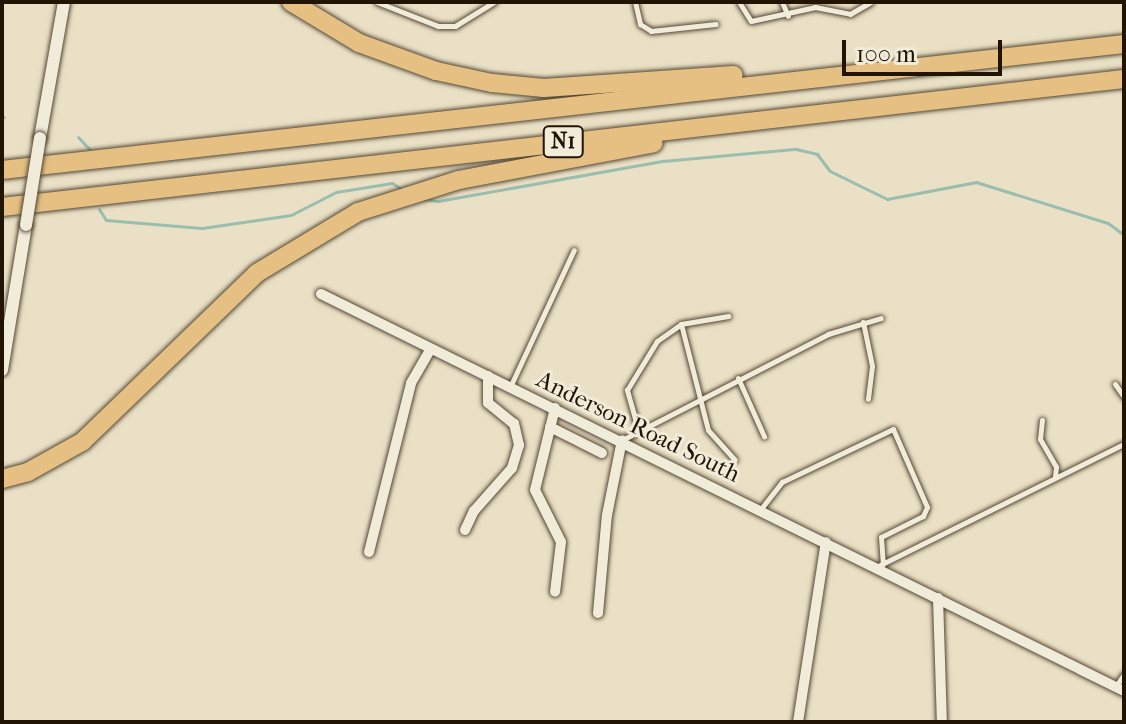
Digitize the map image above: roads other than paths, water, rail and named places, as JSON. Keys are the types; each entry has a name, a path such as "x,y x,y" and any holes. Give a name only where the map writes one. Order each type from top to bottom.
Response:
{"highway":[{"path":"291,2 359,43 410,62 492,83 544,88 951,62"},
{"name":"N1","path":"2,170 1124,44"},
{"name":"N1","path":"2,207 1124,79"},
{"path":"2,479 28,472 82,442 257,273 358,212 459,180 806,115"}],"street":[{"path":"2,370 64,2"},
{"name":"Anderson Road South","path":"321,294 879,566 1120,689"},
{"path":"369,552 413,377 431,349"},
{"path":"465,530 474,511 512,468 519,445 514,424 486,399 488,376"},
{"path":"555,408 535,490 561,542 555,592"},
{"path":"550,427 602,453"},
{"path":"598,613 607,515 622,440"},
{"path":"798,722 826,542"},
{"path":"938,598 942,722"}],"lane":[{"path":"377,2 438,26 455,26 494,2"},
{"path":"635,2 640,24 651,31 716,24"},
{"path":"739,2 748,21 788,16 814,4 850,14 871,2"},
{"path":"782,2 788,16"},
{"path":"510,387 574,250"},
{"path":"638,429 629,386 657,341 681,324 728,316"},
{"path":"622,440 700,397 828,334 881,318"},
{"path":"863,322 872,366 868,399"},
{"path":"681,324 708,430 735,460"},
{"path":"738,378 764,436"},
{"path":"1115,384 1124,397"},
{"path":"1042,420 1040,439 1056,467 1054,478"},
{"path":"760,510 782,482 893,429 927,507 923,516 881,537 879,566"},
{"path":"879,566 1124,444"},
{"path":"1120,689 1124,674"}],"waterway":[{"path":"78,137 91,151"},
{"path":"422,199 438,201 663,161 796,149 817,154 830,171 887,199 976,182 1108,223 1124,235"},
{"path":"99,209 106,220 202,228 291,215 336,192 392,183 400,188"}]}
